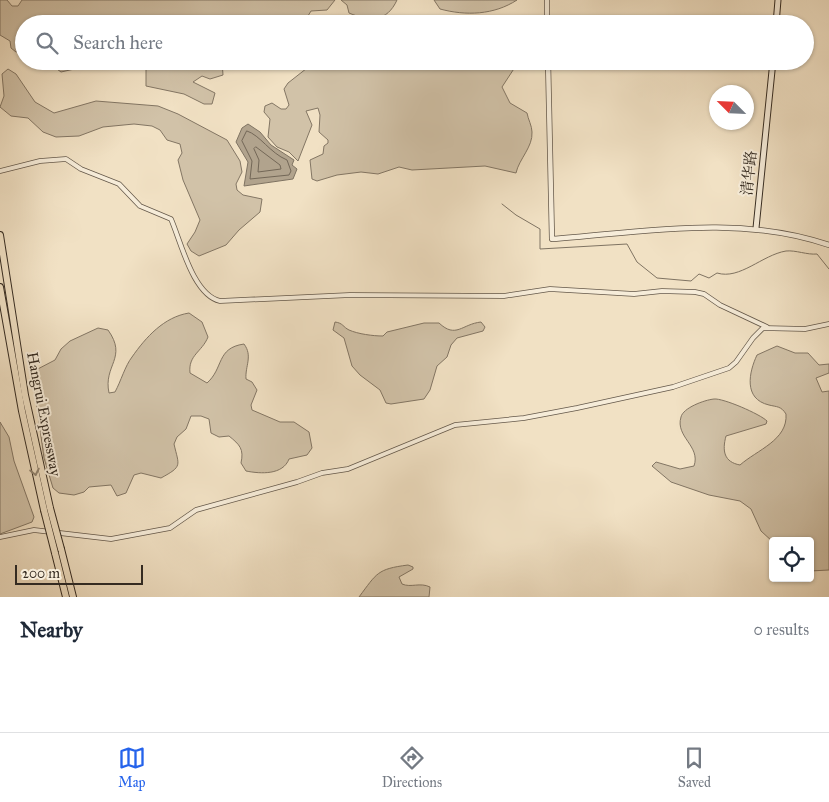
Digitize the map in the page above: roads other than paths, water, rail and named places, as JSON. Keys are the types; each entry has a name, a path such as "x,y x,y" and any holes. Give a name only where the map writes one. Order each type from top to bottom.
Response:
{"highway":[{"name":"Hangrui Expressway","path":"0,234 25,395 47,509"},
{"name":"Hangrui Expressway","path":"0,287 22,411 58,551 73,597"},
{"name":"Hangrui Expressway","path":"58,551 66,597"}],"main road":[{"path":"777,15 778,0"},
{"name":"清华路","path":"756,228 772,70"}],"street":[{"path":"547,0 547,15"},
{"path":"548,70 552,238 706,226 756,228 795,235 829,245"},
{"path":"0,171 34,162 63,158 81,169 119,184 140,206 171,219 183,256 201,287 208,297 220,301 350,296 504,296 550,289 634,294 662,291 695,292 704,294 720,305 767,327 805,329 829,324"},
{"path":"0,537 34,530 111,539 170,528 196,510 297,482 322,473 348,469 455,425 524,418 673,387 729,368 736,362 753,338 763,328 767,327"}],"water":[{"path":"248,124 260,132 271,145 294,160 292,165 297,169 293,179 244,186 248,162 236,142 242,128"}],"waterway":[{"path":"502,204 540,229 540,249 627,244 637,262 657,278 691,281 699,274 709,278 717,273 734,273 777,253 786,251 817,254 829,269"}]}
